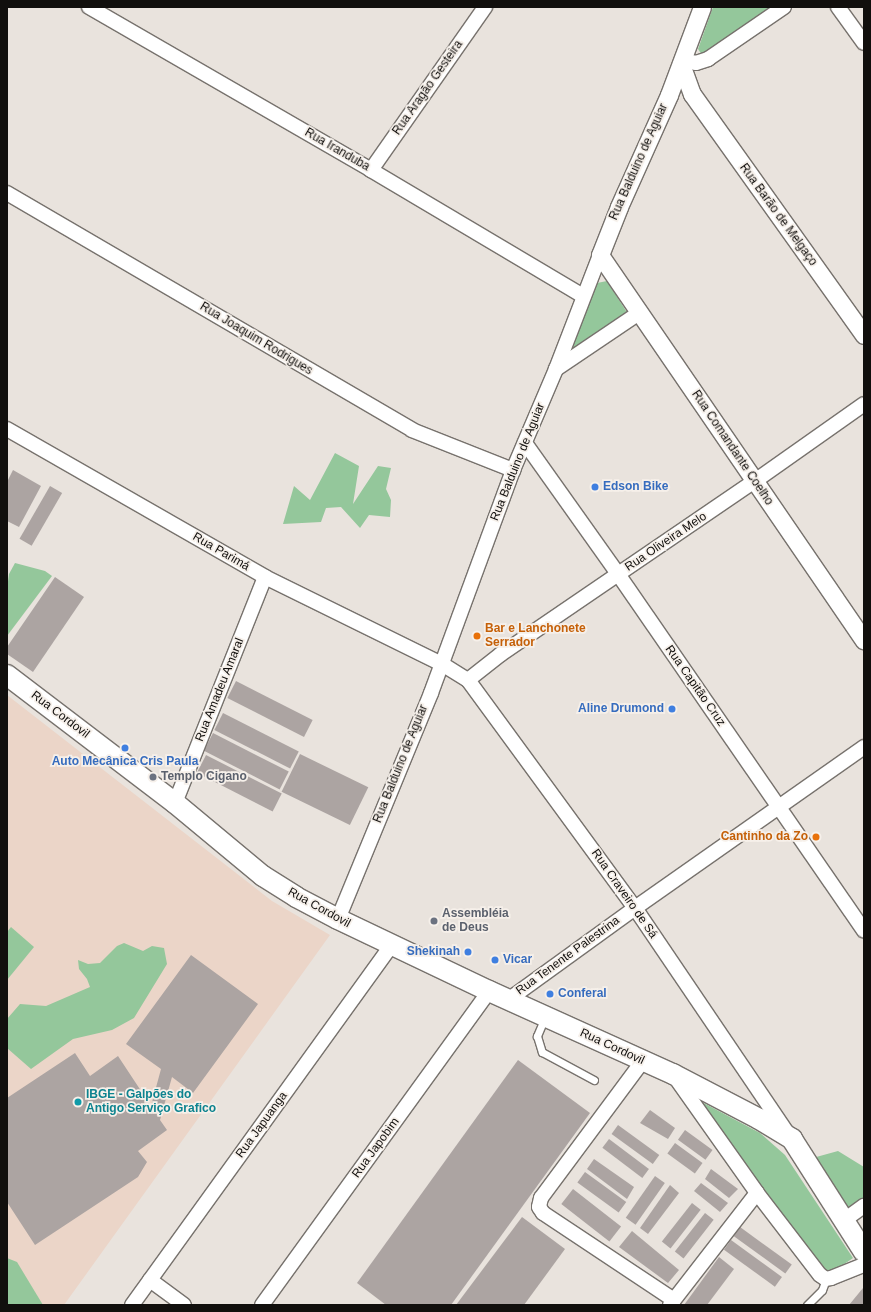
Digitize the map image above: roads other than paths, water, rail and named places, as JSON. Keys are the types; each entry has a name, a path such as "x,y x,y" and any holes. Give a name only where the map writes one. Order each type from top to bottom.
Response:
{"main road":[{"name":"Rua Cordovil","path":"7,675 175,803 263,876 338,919 508,1000 642,1062 673,1074 759,1119 792,1139 864,1252"}],"street":[{"name":"Rua Iranduba","path":"89,7 371,170 584,296"},
{"name":"Rua Aragão Gesteira","path":"371,170 485,7"},
{"name":"Rua Balduino de Aguiar","path":"338,919 442,664 513,470 556,369 600,255 669,95 702,7"},
{"path":"682,62 700,62 708,59 784,7"},
{"path":"838,7 864,43"},
{"name":"Rua Barão de Melgaço","path":"682,62 691,92 864,335"},
{"path":"669,95 691,92 690,76 700,62"},
{"name":"Rua Joaquim Rodrigues","path":"7,193 412,430 513,470"},
{"name":"Rua Comandante Coelho","path":"600,255 864,640"},
{"path":"556,369 639,313"},
{"name":"Rua Oliveira Melo","path":"468,680 501,654 755,481 864,404"},
{"name":"Rua Parimá","path":"7,429 265,577 442,664"},
{"name":"Rua Capitão Cruz","path":"525,443 618,574 864,930"},
{"name":"Rua Amadeu Amaral","path":"175,803 265,577"},
{"name":"Rua Craveiro de Sá","path":"442,664 468,680 635,908 792,1139"},
{"name":"Rua Tenente Palestrina","path":"508,1000 635,908 864,747"},
{"name":"Rua Japuanga","path":"132,1305 392,945"},
{"name":"Rua Japobim","path":"262,1305 489,991"},
{"path":"642,1062 541,1198 539,1207 543,1213 672,1302 757,1192"},
{"path":"673,1074 813,1268 826,1279 840,1276 864,1265"},
{"path":"843,1221 864,1206"},
{"path":"150,1280 184,1305"}],"lane":[{"path":"545,1016 537,1036 542,1052 594,1080"},
{"path":"807,1305 822,1290 826,1279"}],"place":[{"name":"Edson Bike","path":"595,487"},
{"name":"Bar e Lanchonete Serrador","path":"477,636"},
{"name":"Aline Drumond","path":"672,709"},
{"name":"Auto Mecânica Cris Paula","path":"125,748"},
{"name":"Templo Cigano","path":"153,777"},
{"name":"Cantinho da Zo","path":"816,837"},
{"name":"Assembléia de Deus","path":"434,921"},
{"name":"Shekinah","path":"468,952"},
{"name":"Vicar","path":"495,960"},
{"name":"Conferal","path":"550,994"},
{"name":"IBGE - Galpões do Antigo Serviço Grafico","path":"78,1102"}]}
